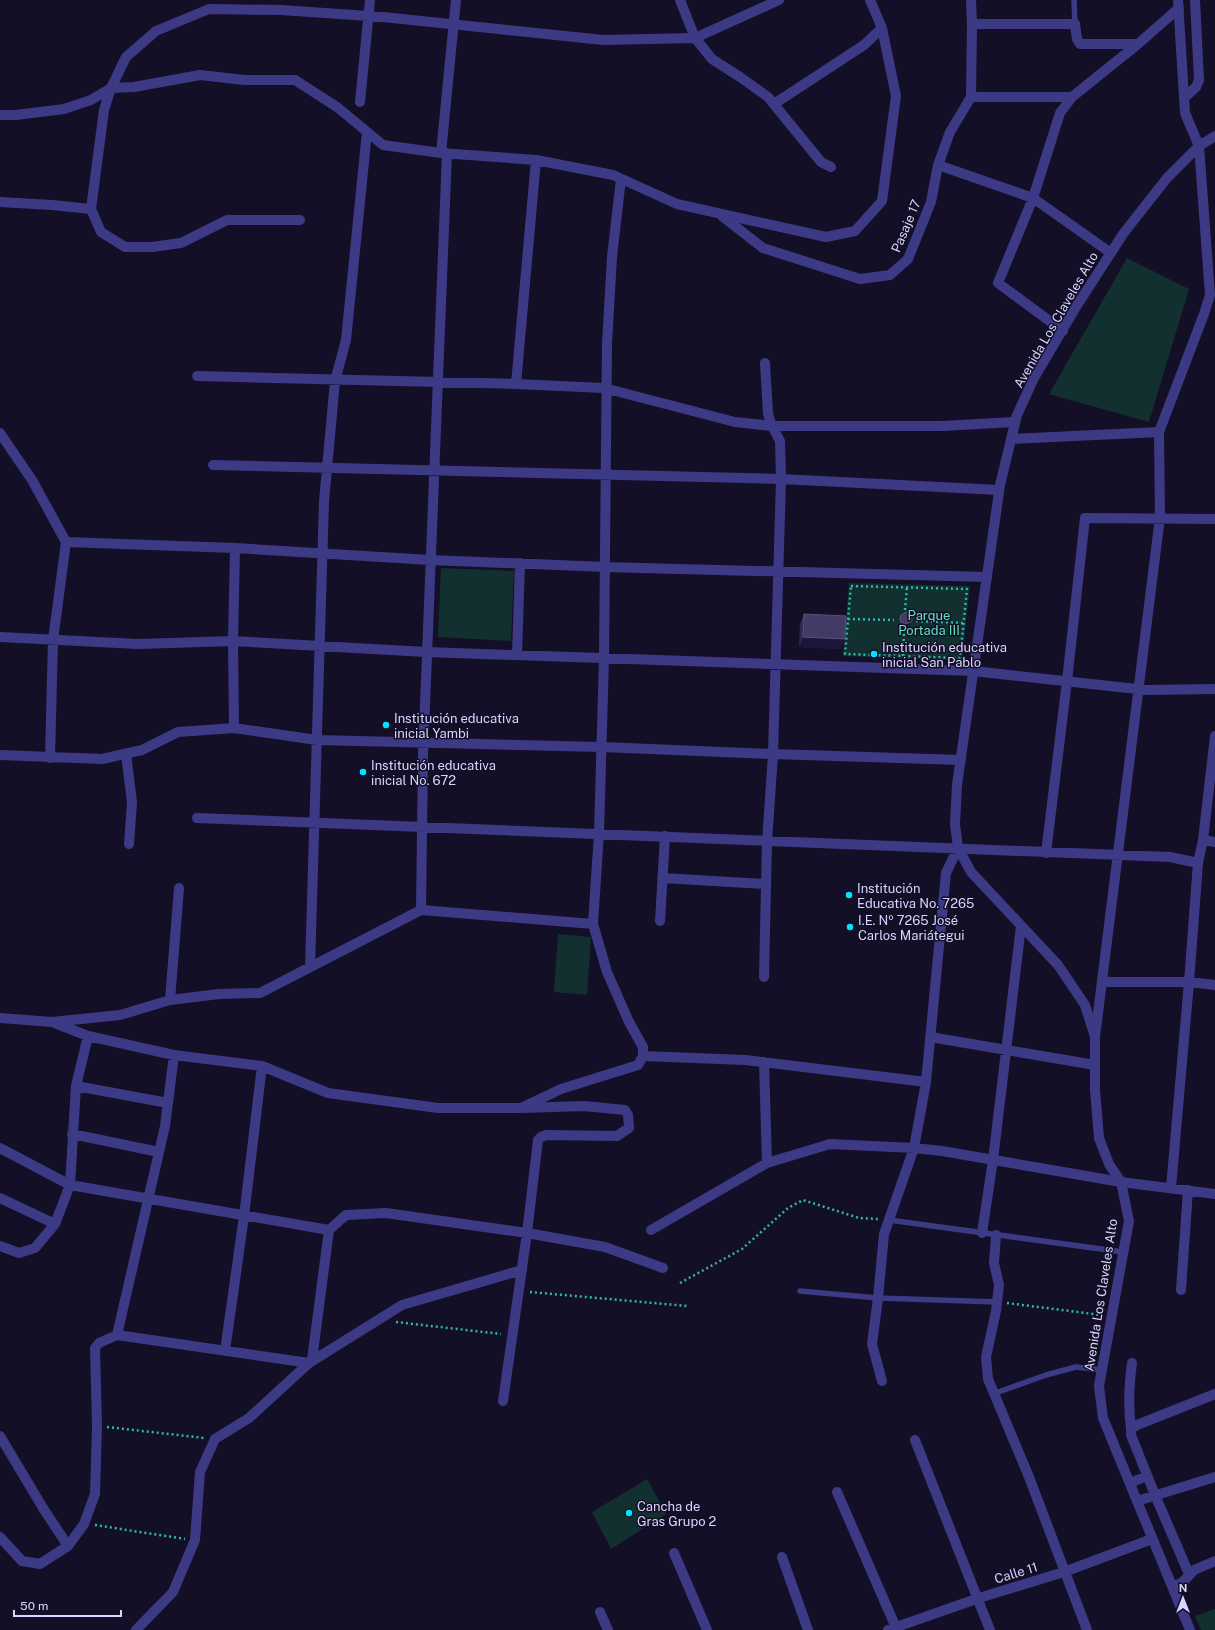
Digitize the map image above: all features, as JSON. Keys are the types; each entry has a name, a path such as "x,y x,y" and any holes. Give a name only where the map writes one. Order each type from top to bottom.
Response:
{"street":[{"path":"360,102 370,0"},
{"path":"421,910 423,742 434,471 444,153 456,0"},
{"path":"680,0 695,38 712,59 768,97 821,162 831,167"},
{"path":"300,220 227,220 182,243 152,247 126,247 101,232 91,209 104,110 111,88 126,57 156,31 209,9 281,10 369,16 603,40 695,38 779,0"},
{"path":"0,115 16,115 64,109 91,100 111,88 134,87 200,75 244,80 295,80 337,107 383,145 444,153 536,160 613,175 677,204 826,237 855,231 882,201 896,96 882,28 870,0"},
{"name":"Pasaje 17","path":"719,213 763,248 860,279 890,275 908,259 931,202 938,165 950,132 971,96 971,0"},
{"path":"1184,98 1196,87 1199,80 1195,0"},
{"path":"1095,1037 1160,517 1159,432 1210,295 1199,146 1185,113 1179,4"},
{"path":"1063,331 998,283 1033,198 1060,113 1072,96 1138,44 1179,4"},
{"path":"972,24 1075,24 1077,39 1080,44 1138,44"},
{"path":"774,104 864,45 882,28"},
{"path":"971,96 1072,96"},
{"path":"310,966 324,501 335,380 346,340 367,132"},
{"name":"Avenida Los Claveles Alto","path":"1190,1630 1103,1418 1099,1386 1129,1221 1122,1182 1109,1164 1099,1138 1095,1090 1095,1037 1085,1004 1058,965 971,872 958,848 955,824 957,786 986,577 999,490 1015,422 1034,378 1123,234 1168,178 1199,146 1215,136"},
{"path":"516,384 536,160"},
{"path":"938,165 1033,198 1111,252"},
{"path":"521,1108 561,1088 638,1065 643,1056 643,1047 629,1022 607,972 593,924 599,833 604,658 606,344 612,258 621,179"},
{"path":"0,202 91,209"},
{"path":"764,977 766,884 773,754 781,479 780,441 772,426 768,414 765,363"},
{"path":"197,376 516,384 606,389 735,422 772,426 942,426 1015,422"},
{"path":"1011,440 1159,432"},
{"path":"0,433 32,480 66,542 53,640 50,758"},
{"path":"213,465 781,479 999,490"},
{"path":"1046,852 1067,681 1084,518 1160,517 1215,519"},
{"path":"66,542 235,548 430,560 605,567 986,577"},
{"path":"234,728 233,641 235,548"},
{"path":"517,655 520,563"},
{"path":"0,637 138,644 233,641 426,652 973,670 1139,689 1215,689"},
{"path":"0,755 102,759 142,750 178,732 234,728 317,740 602,746 773,754 961,760"},
{"path":"1171,1188 1198,863 1215,736"},
{"path":"126,754 132,802 129,844"},
{"path":"197,818 1170,857 1198,863"},
{"path":"660,921 665,836"},
{"path":"1202,840 1215,842"},
{"path":"882,1381 872,1344 884,1234 914,1148 926,1082 946,873 958,848"},
{"path":"663,878 766,884"},
{"path":"170,1000 179,888"},
{"path":"0,1017 52,1022 120,1015 170,1000 219,994 260,993 421,910 593,924"},
{"path":"982,1233 993,1160 1021,926"},
{"path":"1102,982 1189,982 1215,985"},
{"path":"52,1022 88,1036 174,1056 262,1066 328,1093 438,1108 584,1106 625,1110 628,1115 629,1128 616,1136 546,1135 538,1140 527,1233 503,1401"},
{"path":"0,1246 19,1253 35,1248 55,1224 70,1185 76,1086 88,1036"},
{"path":"930,1037 1095,1065"},
{"path":"117,1335 159,1152 168,1103 174,1056"},
{"path":"643,1056 745,1060 926,1082"},
{"path":"764,1062 768,1163"},
{"path":"225,1350 244,1216 262,1066"},
{"path":"76,1086 168,1103"},
{"path":"72,1134 159,1152"},
{"path":"651,1230 768,1163 830,1144 914,1148 1122,1182 1215,1194"},
{"path":"0,1148 70,1185 148,1200 329,1230"},
{"path":"1181,1290 1188,1190"},
{"path":"0,1198 55,1224"},
{"path":"311,1361 329,1230 346,1215 386,1213 527,1233 605,1247 663,1268"},
{"path":"996,1235 994,1263 999,1285 986,1357 988,1379 1029,1477 1087,1630"},
{"path":"136,1630 173,1592 195,1540 200,1472 215,1439 249,1418 311,1361 402,1305 522,1270"},
{"path":"0,1537 22,1561 40,1564 68,1546 84,1524 95,1494 97,1426 95,1348 99,1343 117,1335 311,1361"},
{"path":"1132,1363 1129,1393 1131,1435 1189,1574"},
{"path":"1130,1429 1215,1394"},
{"path":"0,1436 43,1508 68,1546"},
{"path":"915,1440 979,1598 990,1630"},
{"path":"1130,1483 1147,1476"},
{"path":"1138,1501 1215,1477"},
{"path":"837,1492 893,1629"},
{"name":"Calle 11","path":"893,1629 979,1598 1064,1572 1152,1539"},
{"path":"674,1554 707,1630"},
{"path":"782,1557 808,1630"},
{"path":"1173,1587 1183,1582 1194,1570 1215,1561"},
{"path":"600,1612 608,1630"}],"lane":[{"path":"1074,0 1075,24"},
{"path":"889,1220 1123,1252"},
{"path":"800,1291 878,1298 997,1302"},
{"path":"993,1394 1046,1375 1076,1367 1102,1370"}],"path":[{"path":"851,586 967,589 960,658 845,654 848,619 851,586"},
{"path":"905,610 907,587"},
{"path":"848,619 894,620"},
{"path":"916,621 963,623"},
{"path":"903,656 904,633"},
{"path":"680,1282 742,1249 788,1208 803,1200 860,1218 889,1220"},
{"path":"519,1292 687,1306"},
{"path":"997,1302 1112,1316"},
{"path":"378,1320 513,1335"},
{"path":"97,1426 215,1439"},
{"path":"84,1524 195,1540"}],"green space":[{"path":"1127,258 1189,289 1149,422 1049,394"},
{"path":"441,568 514,571 511,641 438,637"},
{"name":"Parque Portada III","path":"849,583 970,586 962,660 843,656"},
{"path":"558,934 591,937 587,995 554,992"},
{"name":"Cancha de Gras Grupo 2","path":"647,1479 666,1514 611,1549 592,1512"},
{"path":"1215,1609 1215,1630 1201,1630 1195,1616"}],"building":[{"path":"906,612 910,613 912,618 911,622 905,624 901,622 900,618 901,615"},
{"path":"804,614 846,616 845,639 803,637"}],"place":[{"name":"Institución educativa inicial San Pablo","path":"874,654"},
{"name":"Institución educativa inicial Yambi","path":"386,725"},
{"name":"Institución educativa inicial No. 672","path":"363,772"},
{"name":"Institución Educativa No. 7265","path":"849,895"},
{"name":"I.E. Nº 7265 José Carlos Mariátegui","path":"850,927"},
{"name":"Cancha de Gras Grupo 2","path":"629,1513"}]}
